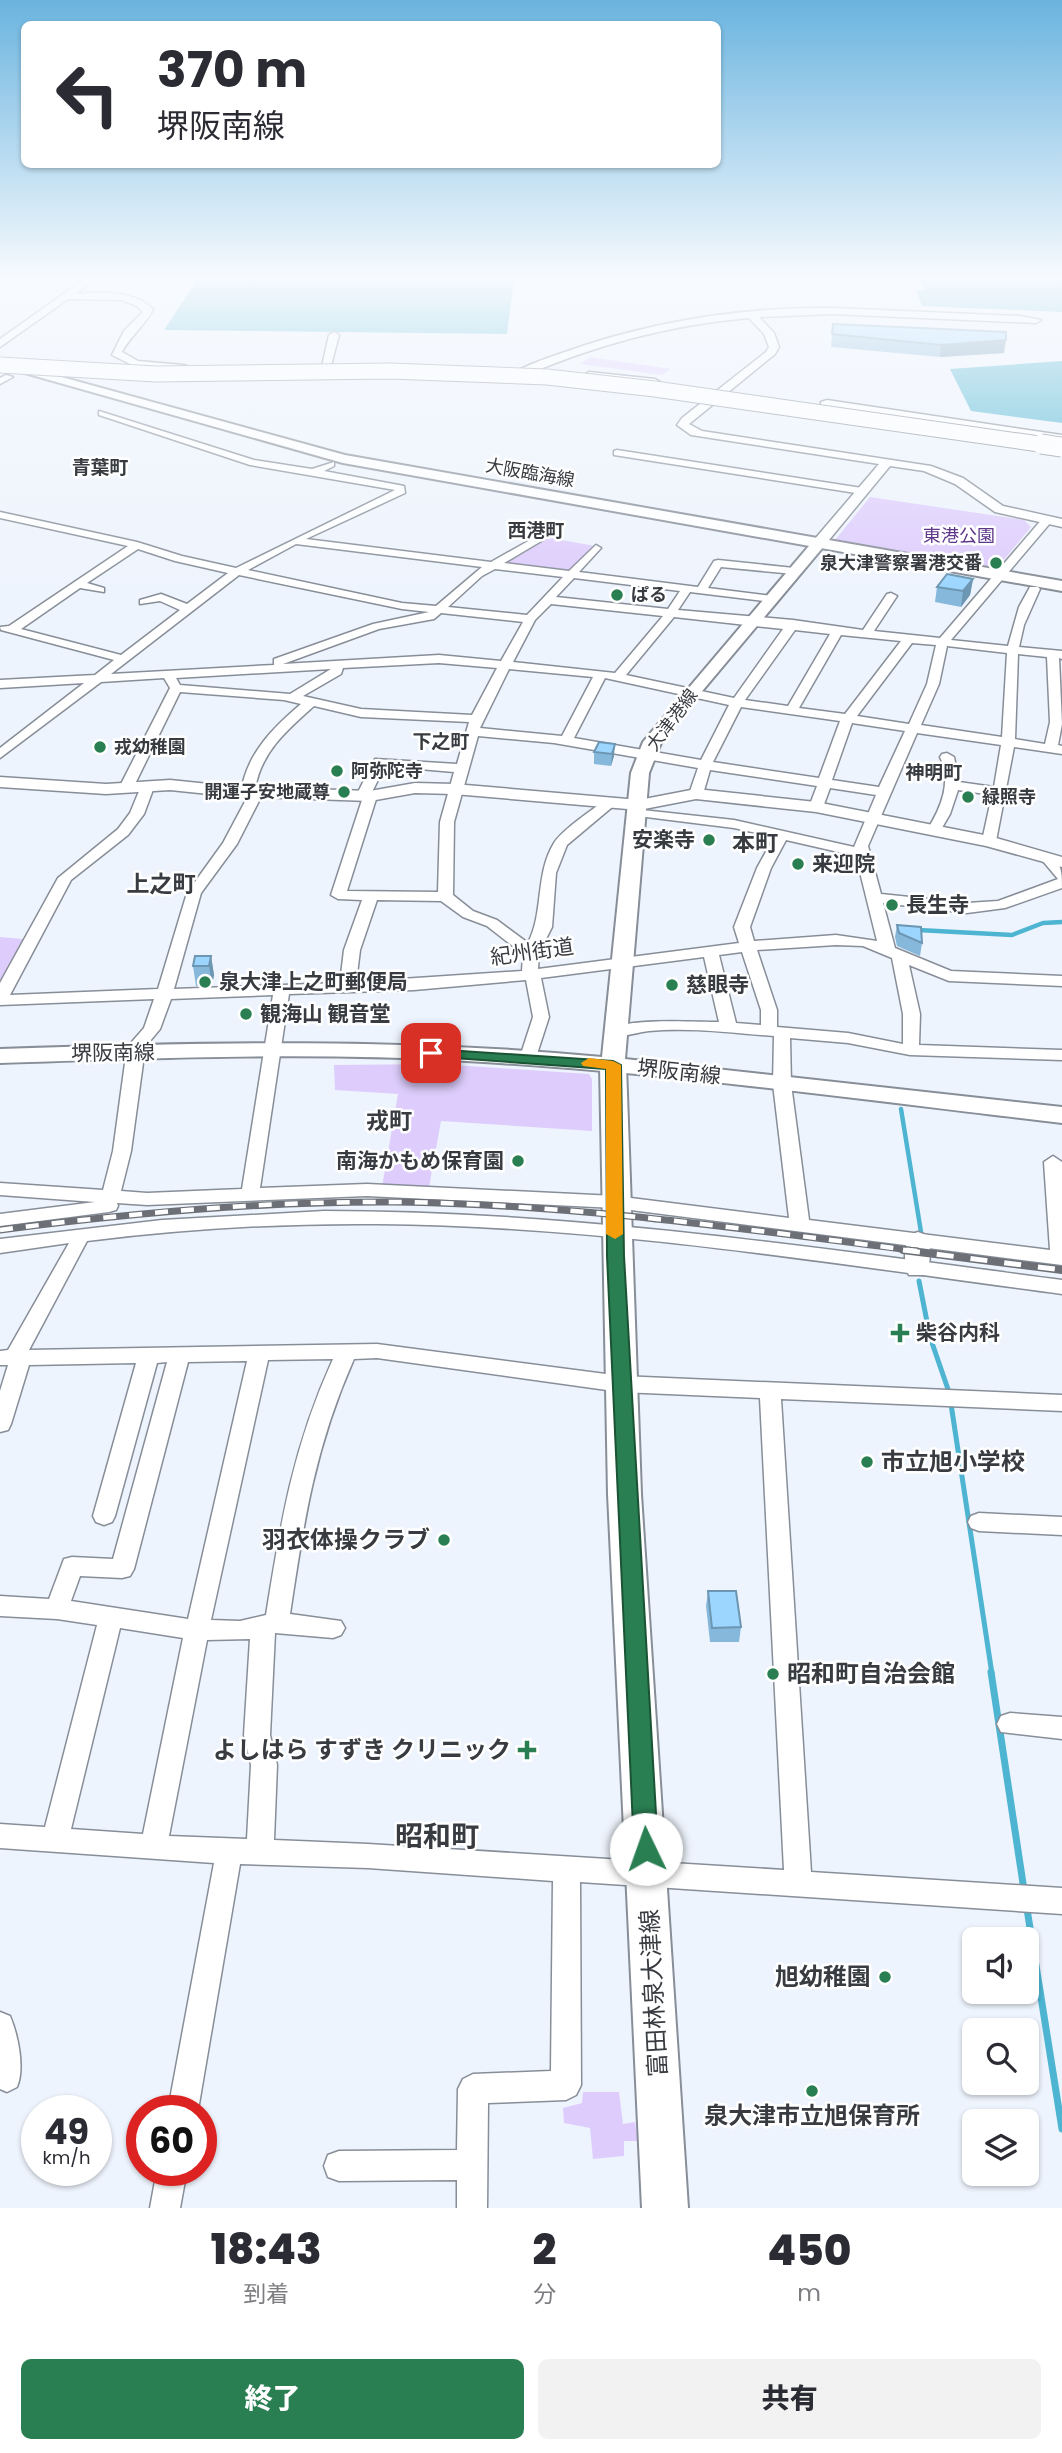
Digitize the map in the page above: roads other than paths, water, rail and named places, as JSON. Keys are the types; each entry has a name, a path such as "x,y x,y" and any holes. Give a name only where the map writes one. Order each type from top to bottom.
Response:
{"highway":[{"path":"610,383 1062,444"},
{"path":"624,383 720,399"},
{"path":"625,383 966,436"},
{"path":"644,383 744,387"},
{"path":"864,403 928,420 1062,444"},
{"path":"832,415 1062,444"}],"main road":[{"name":"大阪臨海線","path":"44,383 331,464 440,487 998,578 1062,586"},
{"name":"大阪臨海線","path":"47,383 342,459 816,547"},
{"name":"大津港線","path":"615,1048 621,961 639,808 640,773 645,754 691,693 816,547"},
{"name":"大阪臨海線","path":"998,578 1062,594"},
{"name":"堺阪南線","path":"0,1056 131,1052 405,1052 528,1057 615,1048 782,1084 1062,1115"},
{"name":"富田林泉大津線","path":"615,1048 615,1217 621,1384 666,2208"}],"street":[{"path":"493,385 498,383"},
{"path":"570,383 720,399 1062,444"},
{"path":"614,383 966,436 1062,444"},
{"path":"738,383 720,399 686,420 683,425 685,429 945,474 999,509 1062,523"},
{"path":"0,754 236,572 401,491 399,486 230,457 102,413"},
{"path":"617,453 862,491"},
{"path":"816,547 887,462"},
{"path":"313,472 331,464"},
{"path":"0,515 137,545 236,572 402,606 530,620"},
{"path":"910,1050 914,1036 913,1021 874,898 862,846 882,792 933,684 942,643 1047,520"},
{"path":"269,667 377,626 430,617 464,584 539,538"},
{"path":"295,541 772,599"},
{"path":"6,628 137,545"},
{"path":"444,897 447,822 473,725 530,620 596,548"},
{"path":"701,590 718,563 794,571"},
{"path":"76,584 100,590"},
{"path":"618,677 671,613 687,589"},
{"path":"989,841 1008,742 1012,650 1018,622 1034,589"},
{"path":"865,636 891,596"},
{"path":"144,602 161,597 188,608"},
{"path":"0,684 439,659 601,674 735,702 1056,749 1058,655 865,636 793,624 548,600"},
{"path":"696,793 704,763 735,702 793,624"},
{"path":"6,628 123,659"},
{"path":"791,711 837,632"},
{"path":"816,807 847,720 908,640"},
{"path":"292,698 337,671 337,663"},
{"path":"566,741 601,674"},
{"path":"168,675 176,688"},
{"path":"176,688 292,698 361,713 473,725 882,792"},
{"path":"127,786 176,688"},
{"path":"110,1198 122,1151 134,1063 131,1052 152,1029 194,893 230,844 252,792 249,772 258,755 310,702"},
{"path":"934,830 945,813 952,785 951,765 947,757"},
{"path":"460,768 380,762 367,796 338,895 444,897 468,914 492,923 531,953"},
{"path":"0,782 106,789 170,785 252,792 367,796 415,788 454,789 610,803 734,824 863,853"},
{"path":"952,785 999,792"},
{"path":"0,999 65,878 123,832 137,814 147,787"},
{"path":"639,808 696,793 816,807 989,841 1056,861 1062,876"},
{"path":"528,1057 541,1017 534,979 530,975 531,953 544,928 545,893 561,843 610,803"},
{"path":"782,835 764,868 742,928 775,1032 800,1226"},
{"path":"874,898 967,908 1000,905 1062,883"},
{"path":"347,987 352,950 371,896"},
{"name":"紀州街道","path":"0,999 164,996 414,985 530,975 710,950 836,940 866,942 948,976 1062,981"},
{"path":"710,950 729,1027"},
{"path":"250,1194 282,989"},
{"path":"615,1048 651,1026 729,1027 848,1038 910,1050 1062,1055"},
{"path":"0,1246 158,1226 305,1218 615,1217 800,1226 1061,1258 1053,1162"},
{"path":"0,1189 147,1199 312,1192 433,1191 615,1217 916,1269 1062,1287"},
{"path":"305,1218 312,1192"},
{"path":"0,1220 147,1199"},
{"path":"916,1269 918,1240"},
{"path":"0,1424 12,1358 79,1242"},
{"path":"12,1358 377,1351 621,1384 938,1396 1062,1404"},
{"path":"260,1853 264,1765 257,1735 270,1625 309,1446 322,1407 347,1352"},
{"path":"154,1847 197,1630 259,1354"},
{"path":"104,1516 148,1356"},
{"path":"57,1609 72,1566 122,1569 179,1356"},
{"path":"770,1390 798,1884"},
{"path":"979,1522 1062,1526"},
{"path":"0,1606 57,1609 197,1630 240,1631 270,1625 334,1628"},
{"path":"55,1840 111,1617"},
{"path":"1010,1724 1062,1728"},
{"path":"0,1836 229,1852 368,1856 1052,1900"},
{"path":"186,2095 229,1852"},
{"path":"471,2208 473,2088 566,2085 567,1870"},
{"path":"0,2026 7,2077"},
{"path":"339,2166 472,2165"},
{"path":"165,2208 169,2186"}],"water":[{"path":"957,383 1062,383 1062,423 971,411"}],"waterway":[{"path":"918,930 1012,935 1043,923 1062,922"},
{"path":"901,1109 921,1232"},
{"path":"919,1281 930,1337 950,1395"},
{"path":"951,1404 992,1674"},
{"path":"991,1672 1024,1890"},
{"path":"1027,1909 1062,2129"}],"railway":[{"path":"0,1230 197,1209 396,1202 526,1207 592,1213 722,1226 917,1251"},
{"path":"903,1250 1062,1270"}],"place":[{"name":"泉大津警察署港交番","path":"996,563"},
{"name":"ぱる","path":"617,595"},
{"name":"戎幼稚園","path":"100,747"},
{"name":"阿弥陀寺","path":"337,771"},
{"name":"開運子安地蔵尊","path":"344,792"},
{"name":"緑照寺","path":"968,797"},
{"name":"安楽寺","path":"709,840"},
{"name":"来迎院","path":"798,864"},
{"name":"長生寺","path":"892,905"},
{"name":"泉大津上之町郵便局","path":"205,982"},
{"name":"慈眼寺","path":"672,985"},
{"name":"観海山 観音堂","path":"246,1014"},
{"name":"南海かもめ保育園","path":"518,1161"},
{"name":"柴谷内科","path":"900,1333"},
{"name":"市立旭小学校","path":"867,1462"},
{"name":"羽衣体操クラブ","path":"444,1540"},
{"name":"昭和町自治会館","path":"773,1674"},
{"name":"よしはら すずき クリニック","path":"527,1750"},
{"name":"旭幼稚園","path":"885,1977"},
{"name":"泉大津市立旭保育所","path":"812,2091"}],"district":[{"name":"青葉町","path":"100,467"},
{"name":"西港町","path":"536,530"},
{"name":"下之町","path":"441,741"},
{"name":"神明町","path":"934,772"},
{"name":"本町","path":"755,843"},
{"name":"上之町","path":"161,884"},
{"name":"戎町","path":"389,1121"},
{"name":"昭和町","path":"437,1836"}],"park label":[{"name":"東港公園","path":"959,536"}]}
